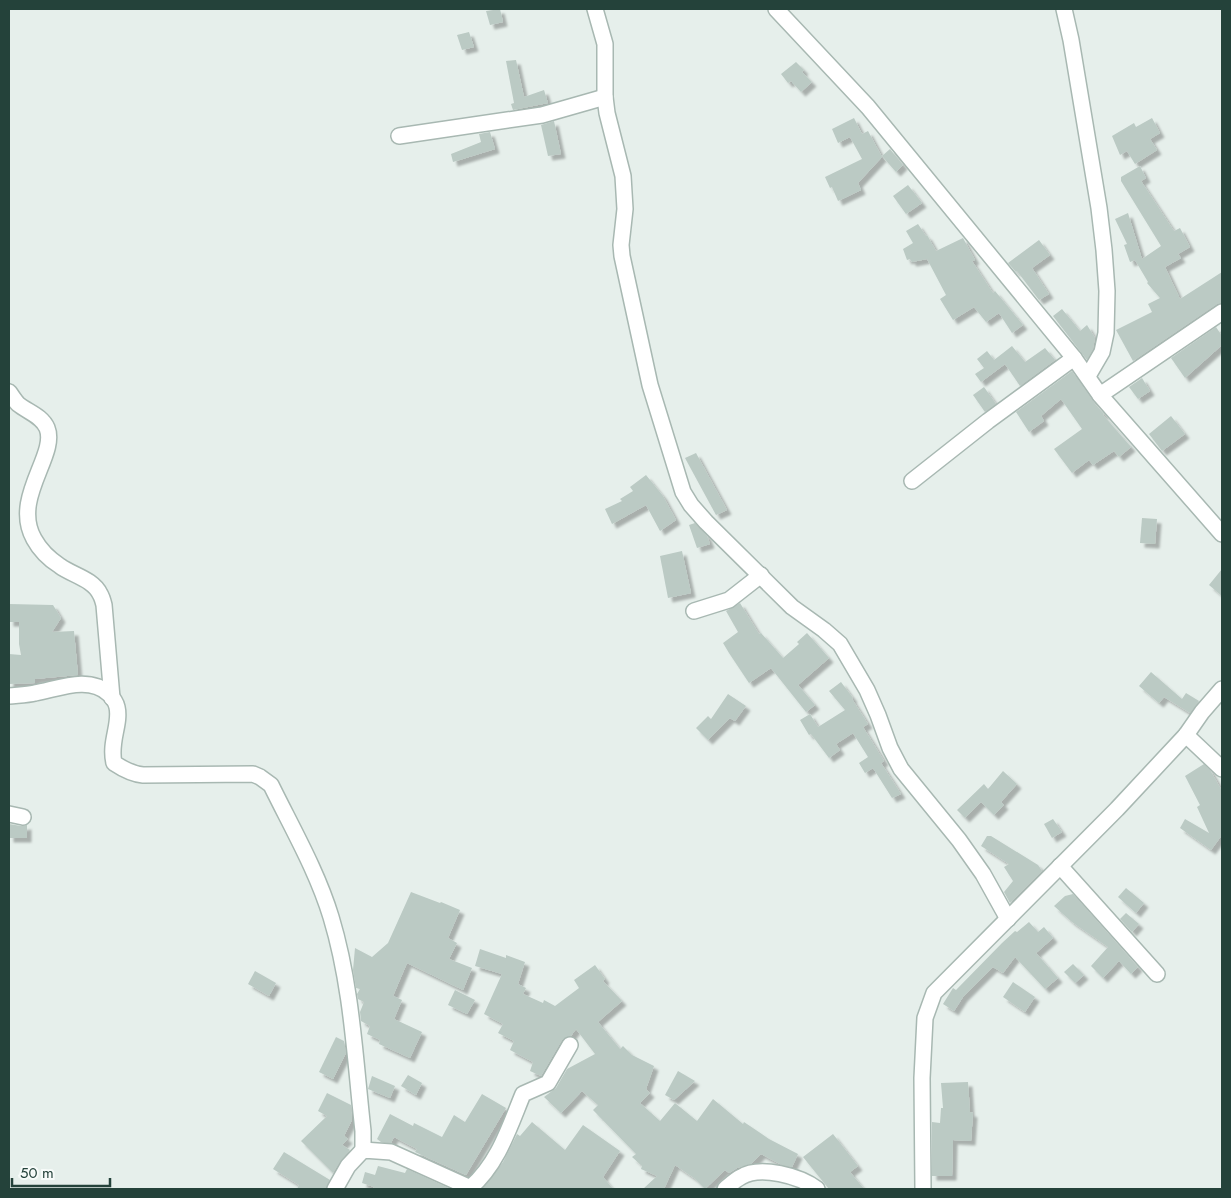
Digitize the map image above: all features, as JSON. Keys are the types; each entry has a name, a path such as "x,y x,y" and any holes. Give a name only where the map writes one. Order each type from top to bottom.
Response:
{"street":[{"path":"595,9 605,44 606,113 623,176 625,209 621,245 622,256 650,385 683,492 691,505 706,522 792,607 840,644 867,690 890,748 901,769 959,840 983,874 1008,920"},
{"path":"776,9 868,107 1074,358 1100,395 1222,534"},
{"path":"1064,9 1071,40 1104,250 1107,291 1106,333 1102,352 1088,376"},
{"path":"399,136 542,116 605,97"},
{"path":"1100,395 1222,312"},
{"path":"912,481 1074,358"},
{"path":"9,392 18,404 41,420 47,428 49,437 46,451 31,491 28,503 28,520 33,537 44,554 61,567 94,586 100,594 104,605 112,698"},
{"path":"694,611 729,600 761,575"},
{"path":"9,696 34,693 74,684 93,686 105,690 117,706 118,718 111,753 114,763 123,769 143,776 253,774 260,776 271,786 309,860 331,917 348,990 363,1131 363,1150 348,1166 334,1189"},
{"path":"923,1189 922,1078 926,1012 934,994 1117,809 1186,735 1202,712 1222,690"},
{"path":"1186,735 1222,769"},
{"path":"1060,866 1157,974"},
{"path":"363,1150 391,1152 472,1189 491,1166 523,1094 548,1083 570,1045"},
{"path":"725,1189 742,1176 768,1172 803,1181 817,1189"}],"building":[{"path":"500,9 503,22 490,25 486,11"},
{"path":"469,32 474,47 462,50 457,35"},
{"path":"516,60 524,97 544,90 548,103 513,110 511,104 514,103 506,61"},
{"path":"796,62 804,70 802,72 812,82 801,92 791,81 788,83 781,74"},
{"path":"854,118 862,134 868,131 882,157 858,183 861,190 838,201 825,177 862,159 850,137 838,143 832,129"},
{"path":"1152,118 1160,133 1150,139 1157,150 1135,164 1127,151 1120,155 1112,136 1134,123 1136,127"},
{"path":"554,121 561,154 548,156 541,125"},
{"path":"490,132 495,149 453,162 451,154 481,142 479,134"},
{"path":"890,149 903,165 896,172 882,156"},
{"path":"1140,166 1146,178 1141,181 1174,231 1180,228 1190,247 1178,254 1181,258 1165,267 1180,299 1222,272 1222,303 1217,304 1133,361 1116,330 1152,312 1148,304 1160,298 1147,283 1135,260 1130,262 1124,245 1127,244 1115,219 1128,213 1142,259 1161,246 1121,181 1121,177"},
{"path":"908,185 922,203 906,214 893,196"},
{"path":"918,224 936,251 963,238 975,260 972,261 993,293 995,291 1023,325 1012,333 999,313 986,322 974,307 953,320 940,299 946,295 927,259 912,262 910,259 907,260 903,249 913,243 906,231"},
{"path":"1039,240 1050,255 1032,268 1049,294 1039,300 1017,271 1008,263"},
{"path":"1062,309 1080,331 1087,325 1095,338 1093,349 1087,360 1053,316"},
{"path":"1216,327 1222,336 1222,345 1185,378 1171,358"},
{"path":"1012,346 1025,362 1045,348 1055,360 1020,386 1005,364 981,382 975,374 984,368 977,359 987,351 994,360"},
{"path":"1072,371 1103,415 1131,447 1119,457 1114,451 1093,465 1089,460 1072,473 1054,449 1082,429 1061,399 1041,416 1044,421 1029,432 1016,412"},
{"path":"1142,378 1150,391 1138,399 1129,387"},
{"path":"984,387 996,404 985,412 973,395"},
{"path":"1171,416 1185,434 1162,451 1149,434"},
{"path":"696,453 727,510 716,515 685,458"},
{"path":"646,475 663,496 676,520 660,531 646,505 612,524 605,509 622,501 620,499 633,491 630,487"},
{"path":"1142,518 1157,519 1155,544 1140,543"},
{"path":"695,523 707,536 710,544 697,548 689,525"},
{"path":"682,551 691,593 668,598 660,556"},
{"path":"1222,569 1222,596 1209,585"},
{"path":"740,603 759,634 761,633 783,658 799,644 797,642 807,633 829,658 798,685 815,705 806,712 771,668 749,683 729,653 723,643 738,632 726,611"},
{"path":"9,604 53,605 61,618 52,632 74,631 78,675 35,679 35,683 9,684 9,654 21,655 19,622 9,622"},
{"path":"1151,672 1182,699 1186,693 1199,701 1190,713 1164,697 1159,703 1139,686"},
{"path":"841,682 868,724 863,727 884,761 881,763 901,794 892,798 873,768 865,773 859,763 868,757 853,733 836,744 840,750 829,758 811,734 809,735 800,720 810,714 818,727 845,710 829,691"},
{"path":"728,694 746,706 735,721 730,718 708,740 696,728 708,716 711,719"},
{"path":"1204,764 1210,770 1222,791 1222,835 1211,850 1180,828 1185,819 1209,833 1197,807 1200,805 1185,776"},
{"path":"1003,771 1017,784 1001,802 1004,805 994,815 981,802 965,818 957,810 984,784 988,789"},
{"path":"1053,819 1062,832 1052,838 1044,824"},
{"path":"9,824 27,825 27,838 9,838"},
{"path":"987,836 991,836 1038,865 1042,871 1010,903 1004,892 1013,881 1004,867 1009,864 981,846"},
{"path":"1126,888 1144,903 1136,913 1118,897"},
{"path":"411,892 460,910 448,938 457,943 449,959 472,968 463,990 407,963 393,996 402,1000 394,1019 422,1032 410,1058 379,1044 380,1040 367,1034 370,1026 361,1021 360,1012 364,1002 358,999 357,994 360,989 356,988 353,970 355,948 372,957 388,943"},
{"path":"1073,894 1138,967 1131,974 1119,961 1103,978 1091,966 1108,947 1072,922 1054,906 1065,896"},
{"path":"1126,913 1139,924 1132,932 1120,919"},
{"path":"1029,922 1038,932 1044,927 1053,938 1036,953 1058,978 1045,989 1015,957 1003,973 993,967 963,997 954,1011 943,1004 953,988 956,990 1002,943"},
{"path":"480,949 525,962 518,984 526,988 523,994 543,1003 544,1000 555,1006 579,988 574,980 595,965 605,979 603,981 622,1001 598,1022 620,1049 623,1046 632,1055 654,1066 646,1089 650,1093 640,1103 660,1121 675,1103 697,1121 713,1099 743,1124 744,1122 769,1139 798,1154 792,1167 782,1165 761,1154 751,1164 737,1168 729,1173 725,1170 705,1189 694,1178 675,1165 664,1189 643,1189 657,1176 641,1169 642,1166 632,1157 636,1154 593,1110 598,1105 582,1091 561,1113 544,1097 556,1088 567,1069 595,1054 576,1029 571,1036 562,1040 541,1076 530,1071 533,1062 510,1050 514,1041 498,1033 503,1024 484,1014 502,974 475,966"},
{"path":"1073,964 1084,975 1075,983 1064,972"},
{"path":"255,971 276,983 269,996 248,984"},
{"path":"1013,982 1035,997 1025,1012 1003,997"},
{"path":"455,990 475,1000 467,1014 448,1005"},
{"path":"336,1037 344,1041 346,1053 333,1079 319,1072"},
{"path":"678,1071 695,1081 674,1100 665,1095"},
{"path":"408,1075 422,1083 416,1095 401,1086"},
{"path":"372,1076 395,1086 390,1098 368,1089"},
{"path":"968,1082 970,1112 973,1113 971,1141 953,1140 952,1176 932,1176 932,1122 940,1123 941,1108 943,1108 941,1083"},
{"path":"327,1093 351,1105 352,1120 344,1136 348,1139 342,1145 350,1150 333,1173 301,1141 327,1116 318,1111"},
{"path":"482,1094 506,1108 466,1175 415,1152 417,1149 394,1137 391,1143 381,1142 377,1139 390,1114 413,1126 414,1123 442,1137 454,1115 465,1122"},
{"path":"532,1122 565,1150 583,1125 620,1151 603,1177 613,1189 482,1189 503,1162 517,1134 520,1136"},
{"path":"833,1134 858,1166 850,1172 864,1189 829,1189 803,1157"},
{"path":"284,1152 330,1180 326,1189 297,1189 299,1185 273,1169"},
{"path":"378,1166 405,1173 407,1169 451,1189 373,1189 374,1187 362,1183 365,1172 375,1175"}]}
